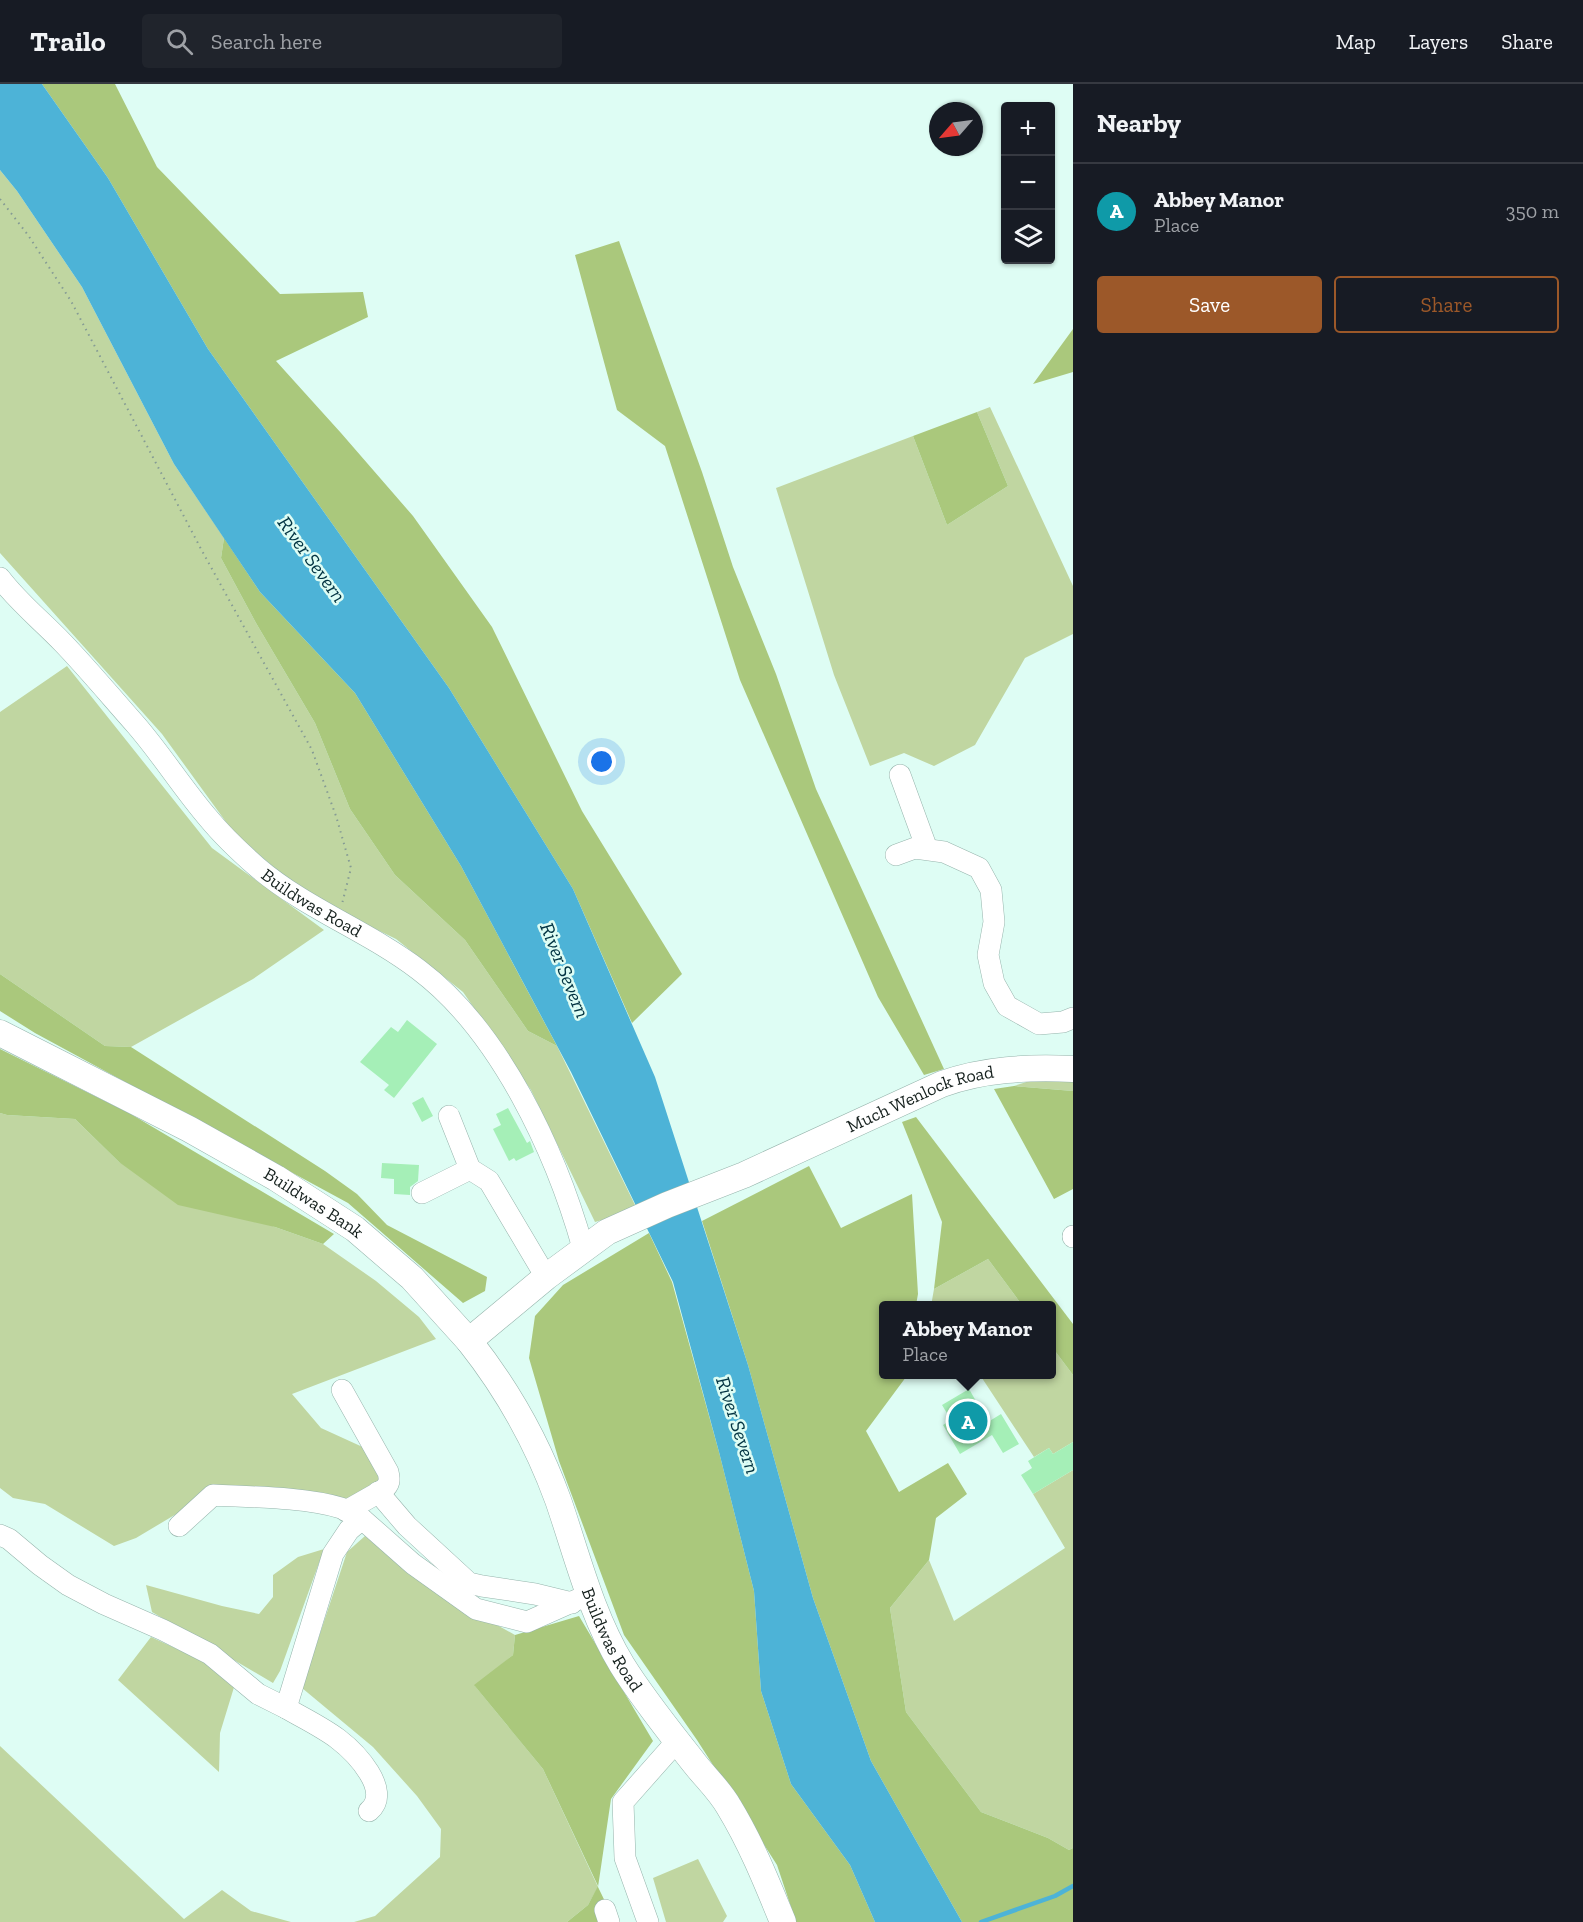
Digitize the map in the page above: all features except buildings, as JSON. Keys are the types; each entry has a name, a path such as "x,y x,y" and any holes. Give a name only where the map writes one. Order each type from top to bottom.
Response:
{"main road":[{"name":"Buildwas Bank","path":"0,1033 189,1130 276,1178 355,1229 412,1278 469,1341"},
{"name":"Much Wenlock Road","path":"583,1248 607,1232 667,1205 744,1176 942,1084 991,1071 1073,1069"},
{"path":"469,1341 583,1248"},
{"name":"Buildwas Road","path":"469,1341 491,1370 531,1436 554,1491 581,1599 602,1625 622,1665 677,1741 728,1805 764,1873 777,1919"}],"street":[{"name":"Buildwas Road","path":"0,578 9,590 64,644 139,729 208,819 235,847 294,894 419,970 469,1016 488,1040 513,1083 552,1160 572,1209 583,1248"},
{"path":"900,775 927,849"},
{"path":"896,855 915,848 927,849 944,852 979,868 991,890 994,922 988,955 994,983 1007,1006 1039,1024 1063,1022 1073,1018"},
{"path":"449,1116 470,1169 489,1181 546,1277"},
{"path":"422,1193 470,1169"},
{"path":"286,1708 333,1554 349,1530 354,1515 388,1485 390,1480 388,1472 342,1390"},
{"path":"378,1492 407,1526 459,1575 470,1582 482,1586 581,1599"},
{"path":"179,1526 213,1496 262,1497 309,1503 354,1515 413,1564 476,1609 527,1622 581,1599"},
{"path":"0,1535 9,1539 68,1585 210,1654 258,1694 338,1739 364,1765 374,1783 376,1806 369,1811"},
{"path":"648,1922 625,1858 623,1802 677,1741"}],"path":[{"path":"0,199 28,235 71,302 201,549 312,750 336,816 351,868 345,897 334,919"}],"green space":[{"path":"42,84 115,84 157,167 280,294 363,292 368,317 276,361 413,516 492,627 582,811 682,974 632,1023 573,889 449,688 208,349 108,178"},
{"path":"0,170 17,191 82,287 174,464 224,538 221,558 315,723 350,809 395,875 465,940 528,1031 557,1046 635,1205 623,1214 595,1222 531,1090 463,992 396,939 339,911 283,875 234,833 162,734 0,553"},
{"path":"619,241 702,472 733,567 776,674 816,789 944,1069 924,1075 878,997 740,680 665,446 617,410 575,255"},
{"path":"1073,329 1073,372 1033,384"},
{"path":"990,407 1073,586 1073,634 1025,658 975,745 934,766 904,753 870,766 834,675 776,488 913,436 947,525 1008,486 977,412"},
{"path":"977,412 1008,486 947,525 913,436"},
{"path":"224,538 260,592 355,693 461,866 557,1046 528,1031 465,940 395,875 350,809 315,723 221,558"},
{"path":"67,666 212,848 324,930 253,979 131,1047 105,1046 0,974 0,712"},
{"path":"0,974 105,1046 131,1047 325,1171 357,1194 387,1225 487,1277 485,1291 463,1303 348,1203 35,1033 0,1011"},
{"path":"0,1049 129,1113 334,1234 323,1244 275,1227 178,1205 119,1162 75,1119 0,1113"},
{"path":"1036,1079 1073,1080 1073,1091 1014,1086"},
{"path":"1014,1086 1073,1091 1073,1189 1054,1199 994,1089"},
{"path":"0,1113 75,1119 119,1162 275,1227 323,1244 376,1281 419,1317 436,1339 292,1394 321,1428 367,1449 382,1481 348,1499 193,1504 136,1538 114,1546 45,1504 13,1498 0,1488"},
{"path":"916,1117 1056,1301 1019,1301 988,1259 934,1289 942,1222 902,1122"},
{"path":"809,1166 841,1228 912,1194 917,1301 879,1301 879,1379 905,1379 866,1431 899,1492 948,1463 967,1494 936,1518 929,1560 890,1608 906,1712 981,1812 1048,1838 1069,1850 1073,1848 1073,1922 962,1922 871,1761 813,1598 748,1365 702,1221"},
{"path":"649,1233 672,1282 719,1452 754,1591 761,1691 791,1784 850,1865 875,1922 796,1922 777,1865 697,1740 624,1635 559,1461 529,1358 535,1316 563,1285"},
{"path":"988,1259 1019,1301 932,1301 934,1289"},
{"path":"1056,1302 1073,1324 1073,1375 1056,1352"},
{"path":"1056,1352 1073,1375 1073,1442 1053,1454 1049,1448 1034,1457 983,1379 1056,1379"},
{"path":"1073,1470 1073,1848 1069,1850 1048,1838 981,1812 906,1712 890,1608 929,1560 954,1621 1065,1548 1033,1494"},
{"path":"365,1536 420,1582 515,1635 513,1655 475,1686 543,1769 598,1887 588,1905 567,1922 354,1922 375,1916 440,1857 441,1829 417,1796 373,1747 302,1688 347,1552"},
{"path":"324,1549 280,1671 273,1683 152,1612 146,1585 259,1614 273,1597 273,1575 298,1557"},
{"path":"579,1616 653,1741 611,1799 598,1887 615,1922 567,1922 588,1905 598,1886 543,1769 474,1685 513,1655 515,1635"},
{"path":"151,1637 201,1660 235,1684 220,1733 219,1772 118,1680"},
{"path":"0,1746 184,1919 222,1890 251,1911 291,1922 0,1922"},
{"path":"698,1859 727,1916 723,1922 666,1922 653,1878"}],"water":[{"name":"River Severn","path":"0,84 42,84 108,178 208,349 449,688 573,889 655,1077 748,1365 813,1598 871,1761 962,1922 875,1922 850,1865 791,1784 761,1691 754,1591 673,1282 571,1072 461,866 355,693 260,592 174,464 82,287 17,191 0,170"}],"waterway":[{"path":"981,1922 1055,1896 1073,1886"}],"place":[{"name":"Abbey Manor","path":"968,1421"}]}
